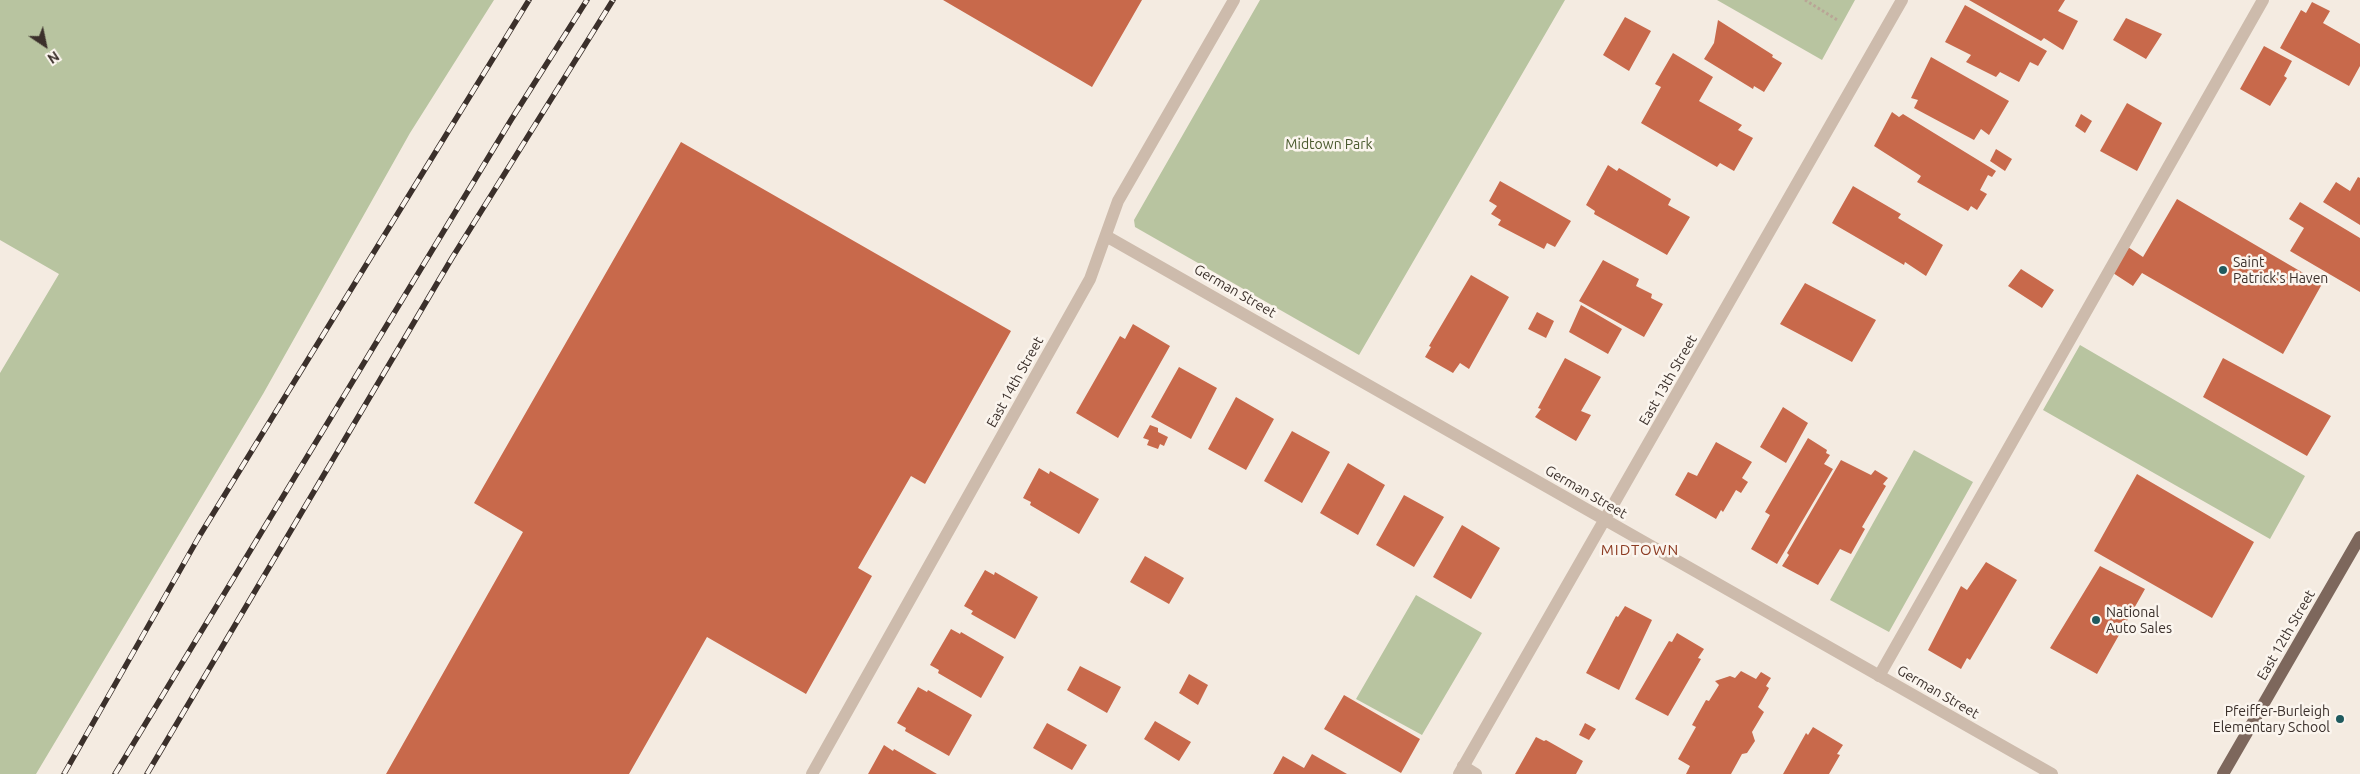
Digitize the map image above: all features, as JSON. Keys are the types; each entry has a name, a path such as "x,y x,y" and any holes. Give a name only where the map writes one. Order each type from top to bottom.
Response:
{"main road":[{"name":"East 12th Street","path":"2223,774 2360,537"}],"street":[{"name":"East 14th Street","path":"812,774 1090,279 1118,202 1234,0"},
{"name":"East 13th Street","path":"1461,770 1902,0"},
{"path":"1880,676 2263,0"},
{"name":"German Street","path":"1106,236 2052,774"},
{"path":"1461,770 1476,774"}],"path":[{"path":"1805,0 1839,20"}],"green space":[{"path":"0,0 494,0 410,133 263,394 36,774 0,774 0,373 59,274 0,240"},
{"name":"Midtown Park","path":"1260,0 1565,0 1359,355 1135,227 1134,220"},
{"path":"1717,0 1855,0 1822,60"},
{"path":"2080,345 2305,476 2270,539 2043,410"},
{"path":"1914,450 1973,482 1889,632 1830,600"},
{"path":"1416,595 1482,633 1422,735 1356,699"}],"building":[{"path":"943,0 1142,0 1092,87"},
{"path":"1969,0 2065,0 2058,11 2078,21 2063,50 2044,38 2041,41"},
{"path":"2312,2 2330,11 2323,23 2360,44 2360,66 2349,86 2280,48 2301,10 2306,13"},
{"path":"1965,5 2047,51 2038,66 2030,62 2019,82 2000,72 1996,77 1966,62 1971,55 1945,42"},
{"path":"1625,17 1651,31 1629,71 1603,55"},
{"path":"2126,18 2162,34 2146,59 2113,40"},
{"path":"1718,20 1773,55 1772,57 1782,63 1764,92 1754,86 1753,89 1704,59 1714,43"},
{"path":"2264,46 2292,61 2284,76 2287,78 2270,106 2240,89"},
{"path":"1673,53 1713,77 1699,101 1742,125 1738,130 1753,138 1734,171 1720,163 1717,167 1641,123 1661,87 1655,84"},
{"path":"1931,57 2009,101 1989,135 1981,129 1974,140 1914,108 1918,100 1911,98"},
{"path":"2127,103 2162,123 2137,171 2100,151"},
{"path":"1892,112 1899,117 1903,114 1996,171 1992,177 1988,175 1980,190 1987,194 1977,210 1971,206 1968,211 1917,182 1921,176 1874,146"},
{"path":"2081,114 2092,121 2085,133 2075,126"},
{"path":"681,142 1011,331 925,484 911,476 858,568 872,576 806,694 707,637 629,774 386,774 523,532 474,503"},
{"path":"1996,149 2012,159 2005,171 1990,161"},
{"path":"1608,165 1617,171 1619,168 1671,199 1668,205 1690,217 1667,255 1594,214 1595,211 1586,205"},
{"path":"2358,177 2360,178 2360,225 2323,202 2336,182 2350,191"},
{"path":"1500,181 1571,221 1555,247 1547,243 1544,249 1498,225 1501,220 1491,214 1497,206 1489,201"},
{"path":"1853,186 1901,214 1898,218 1943,245 1926,276 1905,262 1904,265 1832,223"},
{"path":"2177,199 2322,284 2283,354 2142,273 2133,286 2113,273 2128,247 2143,257"},
{"path":"2300,202 2360,238 2360,292 2290,251 2304,228 2289,219"},
{"path":"1603,260 1639,279 1636,286 1652,294 1651,298 1663,304 1644,337 1579,301"},
{"path":"2021,269 2054,290 2042,308 2008,286"},
{"path":"1471,275 1509,297 1469,369 1460,363 1453,373 1425,357 1431,347 1429,346"},
{"path":"1805,283 1876,320 1852,362 1780,324"},
{"path":"1581,305 1622,329 1608,354 1569,332"},
{"path":"1537,312 1554,321 1546,338 1528,329"},
{"path":"1133,324 1170,346 1118,438 1076,413 1120,336 1125,339"},
{"path":"1565,358 1601,377 1581,411 1591,415 1576,441 1535,417 1541,409 1538,408"},
{"path":"2223,358 2331,416 2307,456 2203,397"},
{"path":"1179,367 1217,388 1191,439 1151,417"},
{"path":"1236,397 1274,419 1246,470 1208,449"},
{"path":"1783,407 1808,423 1786,463 1760,447"},
{"path":"1150,425 1158,428 1158,432 1168,437 1164,446 1160,444 1158,449 1147,445 1149,440 1143,438"},
{"path":"1292,431 1330,452 1302,503 1264,481"},
{"path":"1808,438 1827,450 1826,453 1830,455 1824,464 1833,469 1777,564 1751,549 1770,515 1765,512"},
{"path":"1716,442 1752,462 1742,478 1748,482 1741,493 1736,490 1723,512 1721,510 1716,519 1675,495 1688,472 1697,476"},
{"path":"1841,460 1871,475 1875,470 1888,478 1883,484 1886,486 1862,527 1865,529 1851,554 1840,549 1818,585 1782,566 1789,555 1787,553"},
{"path":"1348,463 1385,485 1358,535 1320,513"},
{"path":"1039,468 1049,474 1050,471 1099,499 1079,534 1030,505 1031,502 1023,498"},
{"path":"2137,474 2254,542 2212,618 2094,551"},
{"path":"1404,495 1444,517 1414,567 1376,545"},
{"path":"1462,525 1500,548 1471,599 1433,577"},
{"path":"1145,556 1184,578 1169,604 1130,582"},
{"path":"1986,562 2017,580 1970,660 1967,658 1961,669 1928,650 1961,586 1967,590"},
{"path":"2100,566 2145,589 2097,674 2050,648"},
{"path":"985,570 994,575 995,572 1038,597 1015,639 971,614 973,611 964,606"},
{"path":"1625,606 1652,620 1619,690 1586,673 1616,616 1618,617"},
{"path":"951,629 960,634 961,632 1004,657 981,698 938,673 939,670 930,665"},
{"path":"1677,633 1704,649 1698,658 1701,659 1668,716 1635,699 1669,641 1672,642"},
{"path":"1080,666 1121,687 1107,713 1067,690"},
{"path":"1741,671 1756,679 1761,672 1771,678 1766,686 1769,688 1758,707 1764,712 1752,732 1755,741 1747,753 1742,754 1731,774 1686,774 1690,766 1678,759 1696,727 1692,725 1706,700 1709,701 1719,685 1715,681 1730,676 1735,678"},
{"path":"1189,674 1208,685 1198,705 1179,693"},
{"path":"918,687 927,692 928,690 972,715 949,756 905,731 906,728 897,723"},
{"path":"1344,695 1420,739 1401,773 1324,729"},
{"path":"1155,721 1191,742 1179,761 1144,739"},
{"path":"1047,723 1087,745 1072,770 1033,748"},
{"path":"1585,723 1596,729 1589,740 1579,735"},
{"path":"1813,727 1843,745 1837,754 1840,755 1829,774 1783,774 1806,733 1808,735"},
{"path":"1536,737 1544,741 1546,740 1583,761 1576,774 1515,774"},
{"path":"884,745 893,751 894,749 937,774 868,774"},
{"path":"1312,754 1347,774 1273,774 1283,756 1304,768"}],"railway":[{"path":"64,774 200,535 529,0"},
{"path":"115,774 511,120 587,0"},
{"path":"147,774 452,258 613,0"}],"place":[{"name":"Saint Patrick's Haven","path":"2223,270"},
{"name":"National Auto Sales","path":"2096,620"},
{"name":"Pfeiffer-Burleigh Elementary School","path":"2340,719"}],"district":[{"name":"MIDTOWN","path":"1640,550"}]}
